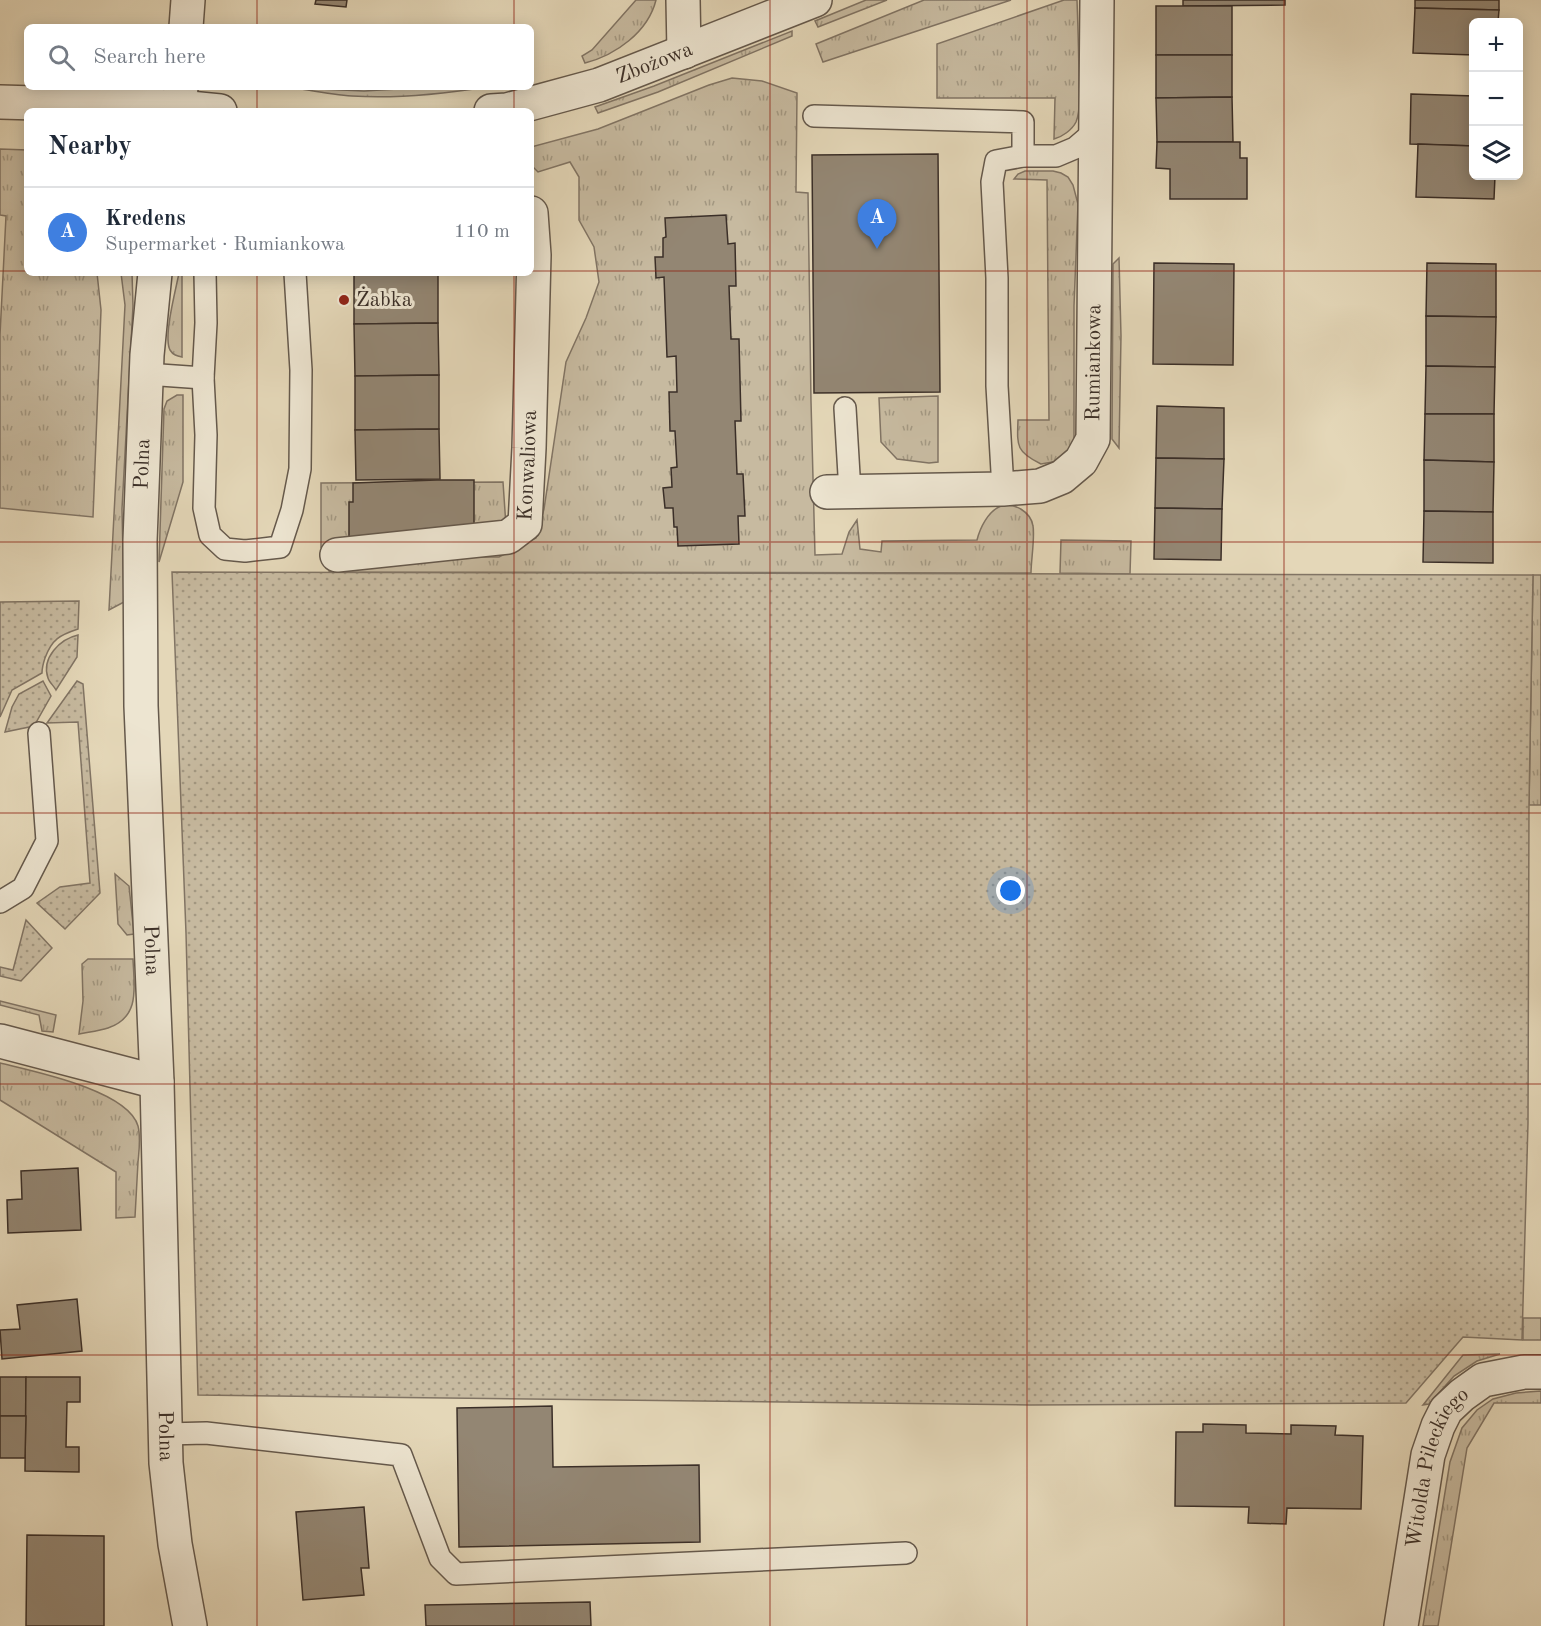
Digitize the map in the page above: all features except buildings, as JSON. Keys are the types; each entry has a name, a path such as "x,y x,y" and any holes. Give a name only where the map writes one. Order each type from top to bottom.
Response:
{"street":[{"path":"186,24 188,0"},
{"path":"683,0 684,52"},
{"name":"Zbożowa","path":"513,108 599,85 815,0"},
{"name":"Rumiankowa","path":"838,492 1003,489 1040,486 1062,477 1081,461 1093,440 1097,0"},
{"path":"0,102 180,102 207,108"},
{"name":"Polna","path":"155,276 146,374 140,541 141,706 157,1082 166,1463 174,1544 190,1626"},
{"name":"Konwaliowa","path":"337,555 508,537 525,524 533,276"},
{"path":"0,1041 157,1082"},
{"name":"Witolda Pileckiego","path":"1401,1626 1428,1455 1446,1410 1483,1380 1524,1372 1541,1372"}],"lane":[{"path":"814,116 1023,122 1023,156"},
{"path":"1003,489 997,387 997,278 992,183 996,161 1023,156 1056,156 1075,148 1096,130"},
{"path":"205,276 204,508 210,535 225,549 245,551 280,547 292,510 300,469 301,370 294,276"},
{"path":"146,374 203,378"},
{"path":"838,492 845,408"},
{"path":"0,902 23,888 46,841 39,733"},
{"path":"166,1434 207,1433 401,1455 440,1558 456,1574 906,1553"}],"green space":[{"path":"636,0 656,0 652,12 638,32 619,48 585,63 582,56 592,50"},
{"path":"866,0 887,0 818,27 815,21"},
{"path":"924,0 1011,0 823,62 816,44"},
{"path":"1064,0 1077,0 1079,53 1079,113 1076,122 1067,133 1054,139 1055,98 937,98 937,44"},
{"path":"792,31 792,36 658,92 598,113 595,107 654,86"},
{"path":"732,78 762,81 797,93 796,192 808,193 815,555 842,554 849,532 857,520 860,549 881,552 882,541 977,540 988,516 996,508 1011,505 1025,512 1032,521 1034,536 1031,573 329,572 335,566 447,557 499,557 536,538 544,509 566,362 599,282 594,247 579,220 579,177 570,162 538,172 534,168 534,146 598,129"},
{"path":"307,90 466,90 437,94 369,97"},
{"path":"0,149 24,150 24,276 97,276 101,310 93,517 0,508 0,335 6,216 0,215"},
{"path":"1025,171 1053,171 1068,177 1073,185 1078,204 1074,306 1074,445 1058,461 1041,464 1022,452 1018,442 1018,420 1049,420 1047,180 1014,179"},
{"path":"1119,258 1121,336 1119,448 1112,439 1113,264"},
{"path":"121,276 132,276 133,306 122,509 124,602 109,610 125,305"},
{"path":"178,276 182,276 182,357 172,353 168,344"},
{"path":"177,395 183,395 183,482 159,562 164,409 167,401"},
{"path":"938,396 938,462 897,459 881,442 879,398"},
{"path":"503,482 506,526 353,538 321,547 321,483"},
{"path":"1061,540 1131,541 1130,574 1060,573"},
{"path":"172,572 1533,575 1529,805 1528,1123 1522,1340 1463,1337 1406,1403 1030,1405 198,1395 186,933"},
{"path":"1533,575 1541,575 1541,805 1529,805"},
{"path":"79,601 78,629 61,636 54,642 45,658 42,673 12,690 0,717 0,602"},
{"path":"78,635 77,657 56,690 49,680 47,663 59,645"},
{"path":"43,681 51,696 34,726 5,732 12,707 19,694"},
{"path":"77,681 83,684 100,893 65,929 37,903 60,887 90,883 78,722 47,723"},
{"path":"115,874 129,886 134,934 127,935 118,924"},
{"path":"26,920 52,948 21,981 0,976 0,967 13,970"},
{"path":"88,959 133,959 133,1000 131,1008 119,1023 105,1029 79,1034 83,1001 82,964"},
{"path":"0,1001 56,1015 53,1032 42,1031 39,1015 0,1005"},
{"path":"0,1063 55,1077 98,1092 131,1113 138,1126 140,1144 135,1217 116,1218 116,1172 0,1100"},
{"path":"1523,1318 1541,1318 1541,1340 1523,1340"},
{"path":"1500,1354 1477,1361 1454,1376 1429,1404 1423,1405 1463,1355"},
{"path":"1541,1391 1541,1403 1494,1403 1467,1448 1438,1626 1423,1626 1450,1462 1462,1428 1477,1410 1493,1399 1516,1393"}],"place":[{"name":"Kredens","path":"877,249"},
{"name":"Żabka","path":"344,300"}]}
